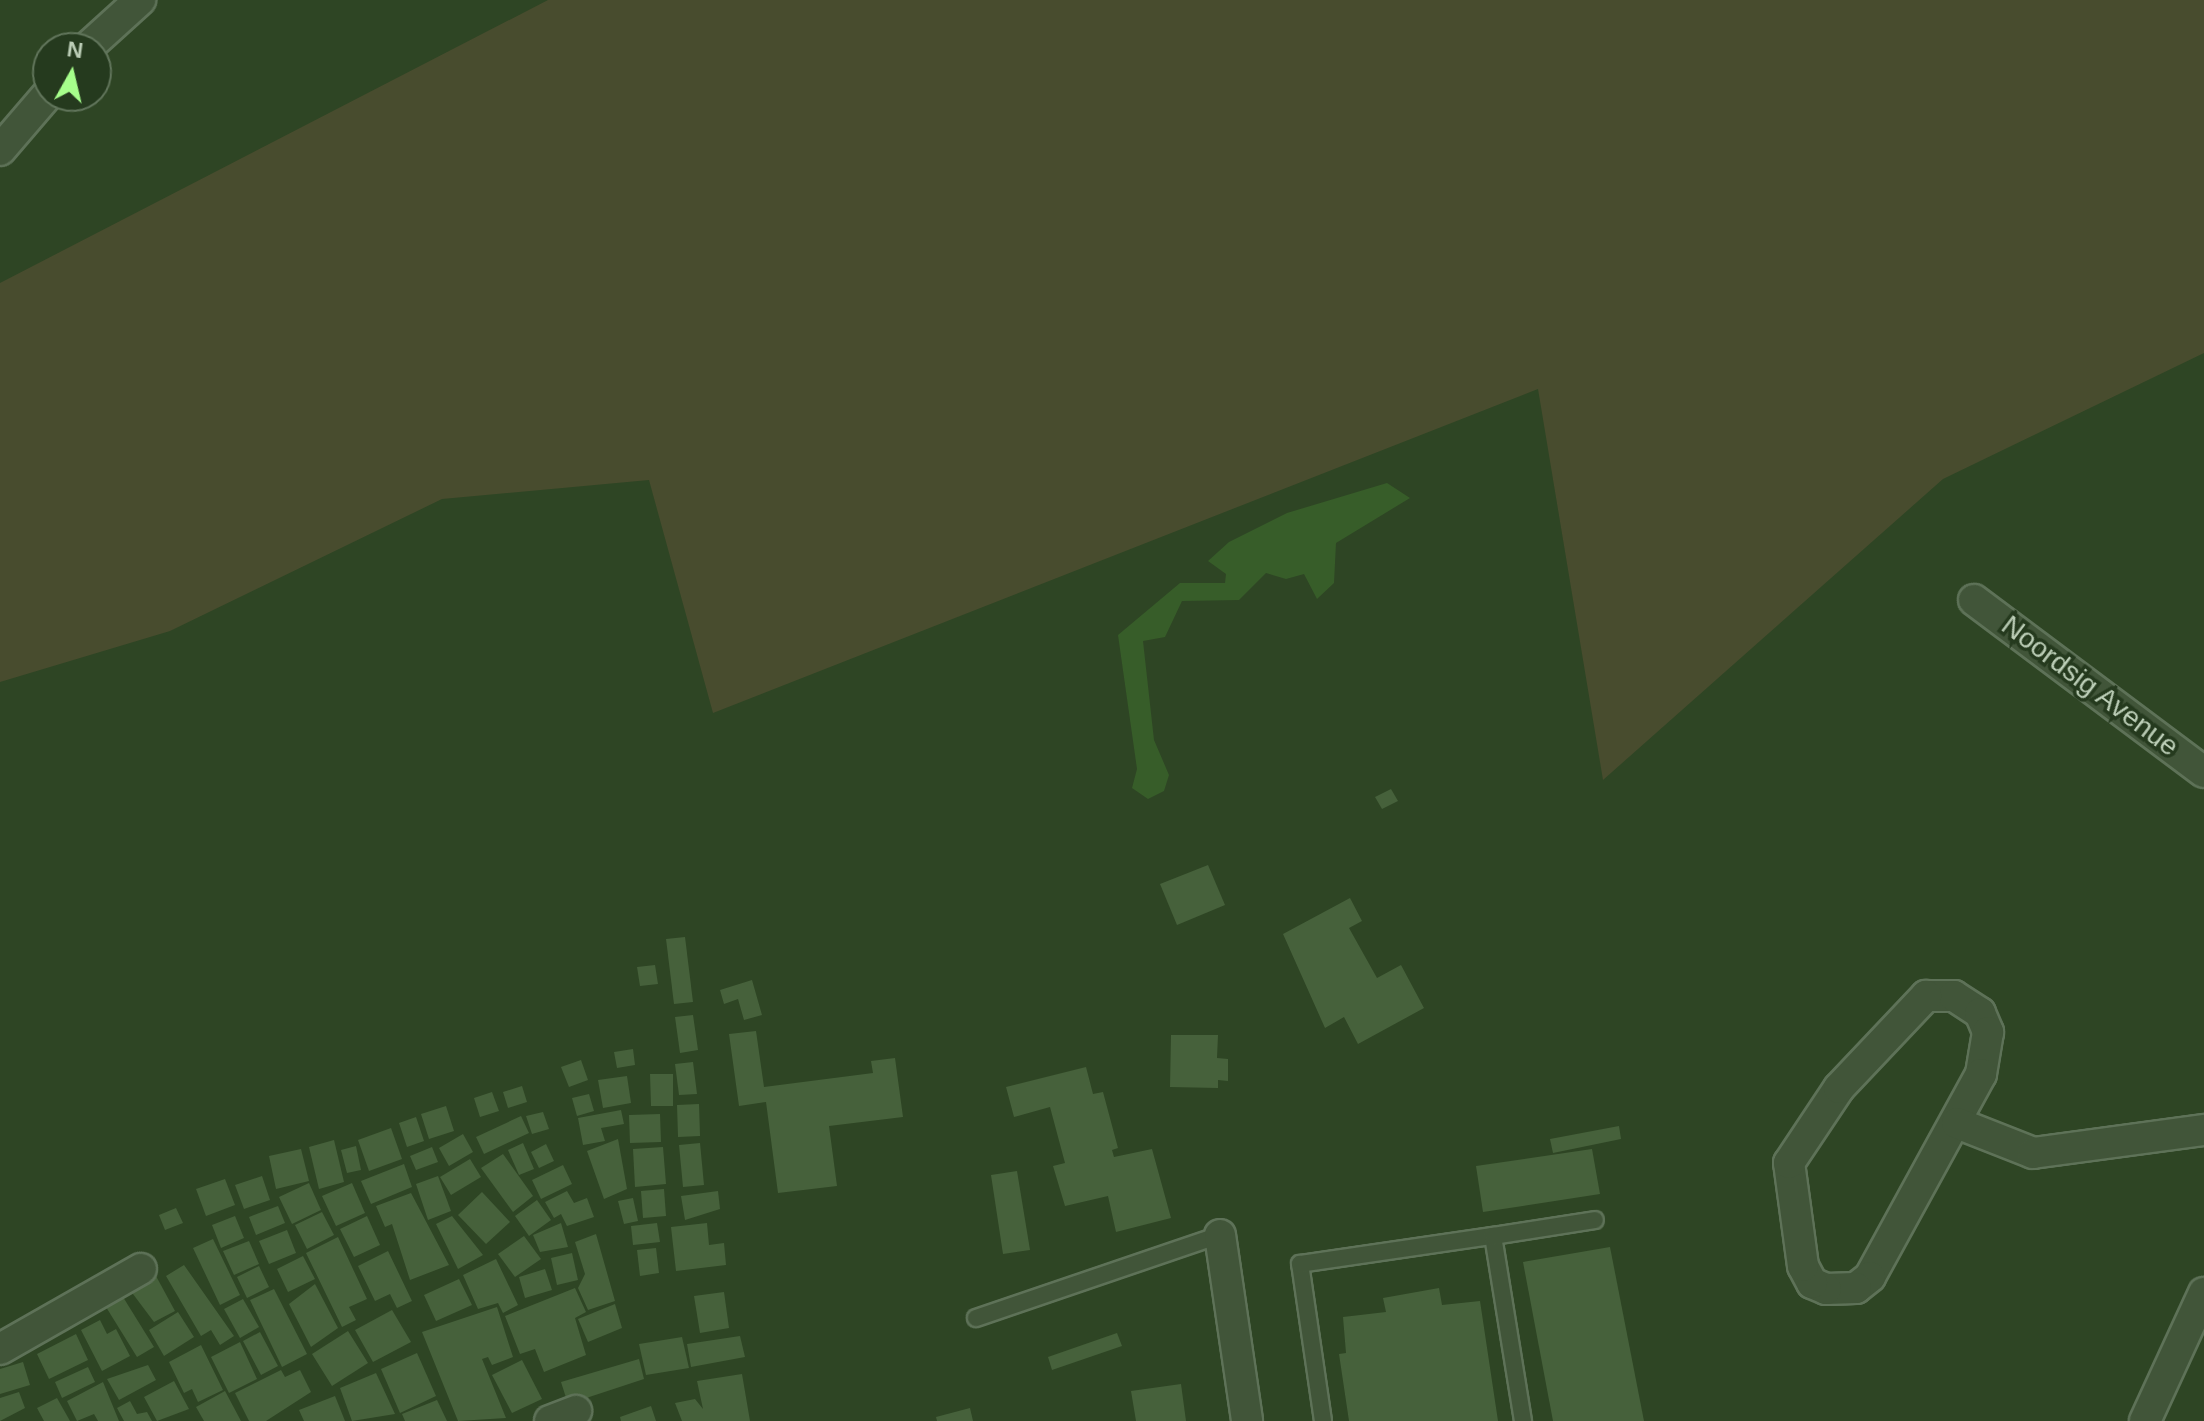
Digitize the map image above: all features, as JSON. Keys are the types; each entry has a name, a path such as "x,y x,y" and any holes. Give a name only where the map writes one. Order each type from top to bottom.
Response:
{"street":[{"path":"105,32 140,0"},
{"path":"0,150 33,112"},
{"name":"Noordsig Avenue","path":"1974,600 2204,772"},
{"path":"1926,996 1954,996 1986,1023 1981,1074 1957,1123 1870,1277 1841,1292 1812,1283 1803,1266 1789,1163 1839,1088 1926,996"},
{"path":"1957,1123 2033,1153 2204,1130"},
{"path":"1220,1235 1247,1421"},
{"path":"0,1349 141,1269"},
{"path":"2145,1421 2204,1293"}],"lane":[{"path":"1323,1421 1300,1264 1595,1220"},
{"path":"976,1318 1220,1235"},
{"path":"1493,1236 1523,1421"}],"shaded area":[{"path":"548,0 2204,0 2204,353 1943,479 1603,780 1538,389 713,713 649,480 442,499 170,631 0,682 0,283"},
{"path":"1387,483 1410,498 1336,543 1334,583 1317,599 1304,574 1286,579 1266,573 1239,600 1182,601 1165,637 1143,641 1154,740 1169,775 1164,791 1148,799 1132,788 1137,769 1118,635 1180,583 1225,583 1226,574 1208,561 1229,542 1287,513"}],"building":[{"path":"1391,789 1398,801 1382,809 1375,797"},
{"path":"1208,865 1225,905 1177,925 1160,884"},
{"path":"1350,898 1362,921 1349,928 1377,978 1401,965 1424,1008 1358,1044 1344,1017 1325,1028 1283,934"},
{"path":"685,937 693,1002 674,1004 666,939"},
{"path":"655,965 658,984 640,986 637,967"},
{"path":"752,980 762,1015 744,1020 738,999 724,1004 720,990"},
{"path":"693,1015 698,1050 680,1053 675,1017"},
{"path":"756,1031 764,1087 873,1073 871,1061 895,1058 903,1117 829,1126 837,1186 778,1193 766,1102 739,1106 729,1034"},
{"path":"1171,1035 1218,1035 1217,1058 1228,1059 1228,1081 1218,1080 1218,1088 1170,1087"},
{"path":"633,1049 635,1065 617,1068 614,1052"},
{"path":"581,1060 588,1080 569,1087 561,1067"},
{"path":"693,1062 697,1094 679,1095 675,1064"},
{"path":"1086,1067 1093,1094 1103,1092 1118,1148 1112,1150 1114,1157 1152,1149 1171,1218 1116,1232 1108,1196 1065,1206 1053,1166 1065,1163 1050,1107 1014,1117 1006,1087"},
{"path":"650,1074 673,1074 673,1106 651,1106"},
{"path":"627,1076 631,1103 603,1108 598,1080"},
{"path":"522,1086 527,1102 508,1108 503,1092"},
{"path":"492,1092 499,1111 480,1117 474,1098"},
{"path":"589,1094 594,1111 577,1116 572,1098"},
{"path":"699,1104 700,1136 678,1137 677,1105"},
{"path":"446,1106 454,1131 429,1139 421,1114"},
{"path":"621,1110 624,1124 601,1128 605,1141 583,1145 578,1118"},
{"path":"543,1112 549,1129 532,1134 526,1116"},
{"path":"660,1114 661,1142 630,1143 629,1115"},
{"path":"521,1116 529,1133 484,1154 476,1137"},
{"path":"416,1117 424,1141 407,1147 399,1123"},
{"path":"1619,1126 1621,1139 1553,1153 1550,1139"},
{"path":"391,1128 402,1159 369,1171 358,1140"},
{"path":"463,1134 473,1152 449,1166 439,1148"},
{"path":"618,1139 627,1189 604,1199 587,1151"},
{"path":"334,1140 344,1182 319,1189 309,1147"},
{"path":"523,1143 534,1169 519,1175 508,1150"},
{"path":"700,1143 704,1185 683,1187 679,1145"},
{"path":"546,1144 554,1161 539,1168 531,1152"},
{"path":"356,1146 361,1170 347,1173 341,1150"},
{"path":"432,1147 438,1162 416,1170 410,1156"},
{"path":"663,1147 666,1184 635,1187 633,1149"},
{"path":"301,1149 309,1181 276,1189 269,1156"},
{"path":"1592,1149 1600,1194 1483,1212 1476,1166"},
{"path":"503,1154 533,1196 513,1212 481,1168"},
{"path":"470,1159 481,1177 451,1195 440,1177"},
{"path":"404,1164 412,1187 371,1204 361,1181"},
{"path":"563,1165 572,1184 541,1199 532,1180"},
{"path":"1017,1171 1030,1250 1003,1254 991,1175"},
{"path":"262,1176 270,1200 244,1209 235,1185"},
{"path":"438,1176 451,1211 428,1220 416,1184"},
{"path":"225,1179 235,1205 206,1216 196,1189"},
{"path":"309,1183 321,1210 292,1224 279,1197"},
{"path":"352,1183 365,1213 336,1226 322,1196"},
{"path":"664,1189 666,1216 643,1218 641,1191"},
{"path":"567,1191 574,1203 587,1198 594,1217 567,1226 561,1214 554,1218 545,1202"},
{"path":"718,1191 720,1209 685,1220 681,1196"},
{"path":"482,1192 510,1222 486,1244 458,1215"},
{"path":"411,1193 449,1265 410,1280 392,1224 385,1227 376,1206"},
{"path":"633,1198 638,1221 624,1224 618,1201"},
{"path":"537,1200 551,1220 529,1236 515,1216"},
{"path":"278,1206 285,1223 256,1235 249,1217"},
{"path":"176,1208 183,1223 165,1230 159,1215"},
{"path":"322,1212 334,1235 307,1249 295,1225"},
{"path":"235,1216 244,1238 221,1248 212,1225"},
{"path":"367,1216 380,1245 354,1257 340,1229"},
{"path":"452,1216 483,1255 458,1269 436,1224"},
{"path":"561,1223 568,1247 540,1252 533,1235"},
{"path":"657,1223 660,1242 633,1245 631,1226"},
{"path":"707,1223 709,1245 724,1243 726,1265 676,1271 671,1227"},
{"path":"287,1230 296,1253 269,1264 259,1241"},
{"path":"596,1234 615,1301 588,1310 578,1288 585,1274 575,1242"},
{"path":"524,1236 541,1259 515,1277 498,1254"},
{"path":"338,1237 367,1299 349,1307 356,1320 342,1327 306,1253"},
{"path":"213,1239 240,1295 220,1305 193,1248"},
{"path":"249,1241 259,1264 234,1275 223,1251"},
{"path":"1610,1247 1644,1421 1553,1421 1523,1262"},
{"path":"656,1248 659,1273 640,1276 637,1250"},
{"path":"388,1251 412,1301 397,1308 390,1294 375,1301 358,1266"},
{"path":"572,1253 578,1280 557,1285 551,1258"},
{"path":"303,1256 315,1279 288,1292 277,1269"},
{"path":"496,1259 518,1305 503,1313 498,1303 478,1309 463,1275"},
{"path":"184,1265 234,1336 220,1345 211,1330 201,1336 166,1276"},
{"path":"259,1266 269,1287 247,1298 237,1277"},
{"path":"545,1269 552,1290 525,1298 519,1277"},
{"path":"156,1276 175,1311 154,1322 130,1290"},
{"path":"459,1279 472,1305 436,1321 424,1295"},
{"path":"315,1284 338,1328 311,1347 289,1304"},
{"path":"575,1288 586,1312 575,1318 586,1355 544,1372 535,1349 520,1354 505,1316"},
{"path":"1439,1288 1442,1305 1480,1301 1498,1421 1349,1421 1339,1354 1346,1353 1343,1317 1386,1312 1383,1298"},
{"path":"274,1289 307,1354 282,1367 250,1300"},
{"path":"724,1292 729,1328 700,1333 694,1296"},
{"path":"123,1297 154,1347 137,1357 106,1307"},
{"path":"243,1299 259,1327 240,1338 224,1309"},
{"path":"615,1304 622,1328 588,1342 578,1319"},
{"path":"497,1307 513,1357 492,1365 488,1357 482,1359 506,1418 458,1421 422,1332"},
{"path":"392,1310 411,1342 373,1362 355,1330"},
{"path":"178,1312 194,1337 164,1356 149,1330"},
{"path":"100,1320 107,1334 116,1329 130,1356 102,1371 81,1330"},
{"path":"348,1331 368,1363 332,1386 312,1354"},
{"path":"260,1332 278,1366 261,1375 243,1341"},
{"path":"1117,1333 1122,1346 1052,1370 1048,1357"},
{"path":"76,1334 88,1360 49,1379 37,1354"},
{"path":"740,1336 745,1357 691,1367 687,1344"},
{"path":"682,1337 689,1368 646,1375 639,1344"},
{"path":"240,1342 257,1379 229,1393 211,1357"},
{"path":"201,1345 223,1390 198,1402 192,1389 184,1393 169,1362"},
{"path":"417,1353 436,1396 400,1413 381,1369"},
{"path":"639,1359 644,1379 568,1404 561,1382"},
{"path":"522,1360 542,1399 512,1413 492,1375"},
{"path":"23,1362 30,1385 0,1394 0,1369"},
{"path":"148,1365 156,1380 119,1400 107,1379"},
{"path":"88,1367 95,1382 62,1398 55,1382"},
{"path":"281,1370 285,1377 300,1370 311,1392 266,1421 249,1421 235,1393"},
{"path":"376,1373 395,1414 352,1421 340,1388"},
{"path":"742,1374 750,1421 682,1421 675,1403 695,1399 703,1409 697,1381"},
{"path":"174,1381 189,1409 157,1421 144,1397"},
{"path":"103,1382 119,1421 98,1421 94,1414 77,1421 67,1401"},
{"path":"1181,1384 1186,1421 1136,1421 1131,1391"},
{"path":"225,1391 241,1421 204,1421 196,1407"},
{"path":"19,1392 25,1408 0,1421 0,1398"},
{"path":"335,1396 345,1421 304,1421 299,1410"},
{"path":"57,1398 70,1421 44,1421 37,1408"},
{"path":"437,1400 447,1421 405,1421 402,1414"},
{"path":"130,1401 137,1414 147,1412 152,1421 124,1421 117,1408"},
{"path":"651,1406 656,1421 621,1421 620,1417"},
{"path":"970,1408 973,1421 937,1421 936,1417"}]}
